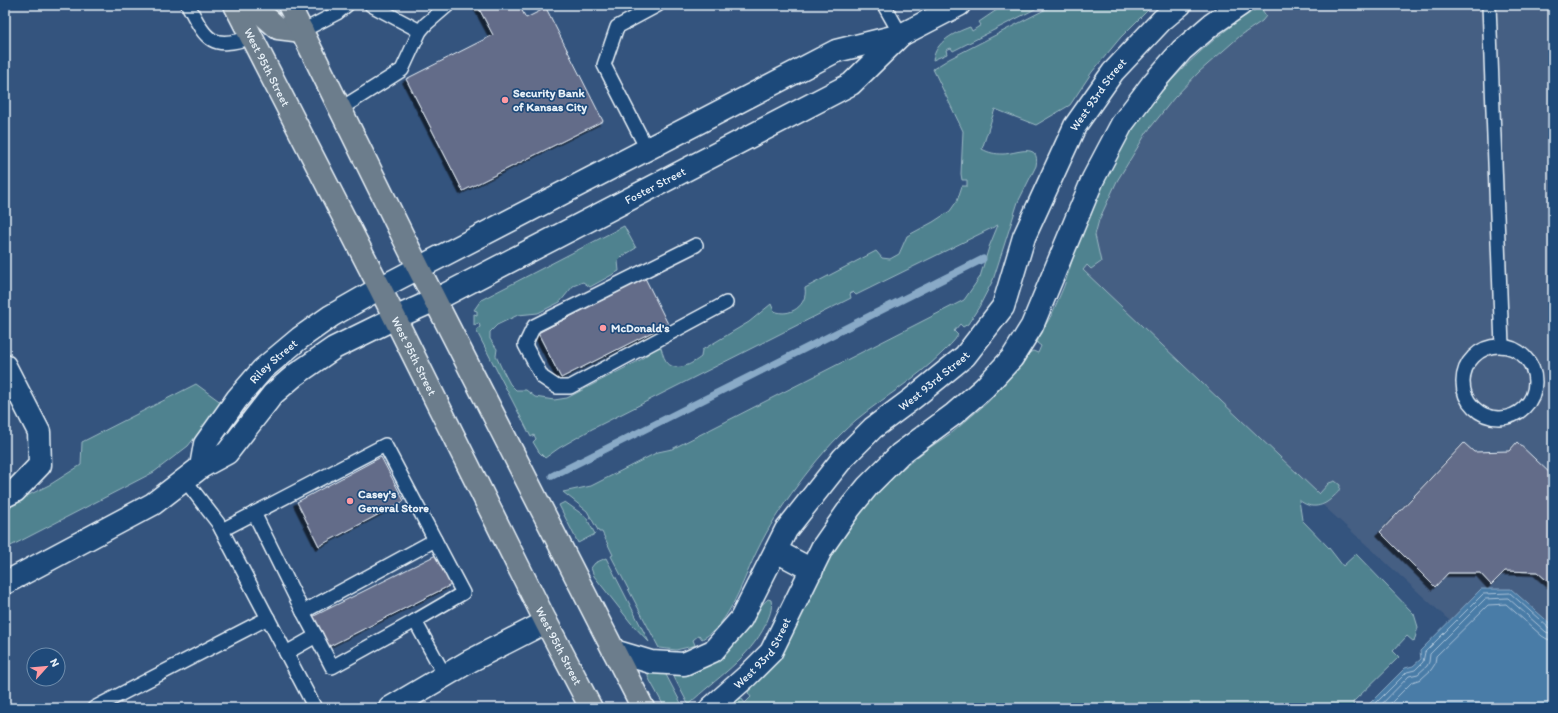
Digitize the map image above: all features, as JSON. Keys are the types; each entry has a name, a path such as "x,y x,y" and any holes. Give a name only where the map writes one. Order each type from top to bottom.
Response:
{"main road":[{"name":"West 95th Street","path":"235,5 380,288 546,622 591,708"},
{"path":"257,5 262,14 278,28 302,31"},
{"path":"288,5 418,267 643,708"}],"street":[{"name":"Foster Street","path":"380,288 836,51 901,35 959,5"},
{"name":"West 93rd Street","path":"614,651 651,662 684,664 713,651 740,619 786,530 843,458 873,428 965,356 1003,307 1024,237 1075,126 1113,72 1162,20 1180,5"},
{"name":"West 93rd Street","path":"711,708 771,652 822,548 850,508 868,486 900,454 954,414 984,388 1012,358 1032,326 1093,179 1122,124 1182,50 1211,25 1240,5"},
{"name":"Foster Street","path":"395,318 435,300 851,84 901,35"},
{"name":"Riley Street","path":"193,473 205,444 237,399 263,369 300,338 331,316 380,288"},
{"name":"Riley Street","path":"5,583 152,504 193,473 227,453 273,394 314,361 334,348 395,318"},
{"path":"5,366 39,432 40,465 15,491 5,496"},
{"path":"776,551 812,570"},
{"path":"390,708 445,676 546,622"}],"lane":[{"path":"188,5 202,32 215,42 228,43 251,37"},
{"path":"302,31 348,5"},
{"path":"371,5 420,31"},
{"path":"340,109 402,70 420,31 448,5"},
{"path":"647,148 604,65 617,27 658,5"},
{"path":"884,5 901,35"},
{"path":"1489,5 1502,346"},
{"path":"696,245 534,326 525,345 542,377 558,387 570,387 726,303"},
{"path":"1502,346 1513,349 1522,355 1529,363 1533,372 1534,389 1528,403 1515,415 1498,419 1482,415 1470,405 1463,388 1465,368 1476,354 1490,347 1502,346"},
{"path":"222,530 385,445 463,594 332,667 254,514"},
{"path":"193,473 315,708"},
{"path":"303,612 435,540"},
{"path":"94,708 268,618"},
{"path":"415,620 445,676"},
{"path":"286,653 316,636"}],"shaded area":[{"path":"1262,5 1553,5 1553,626 1511,589 1481,590 1450,621 1068,273 1082,227 1134,127 1157,97 1191,60 1230,27"}],"green space":[{"path":"1004,5 1043,5 953,51 951,48 946,50 947,54 933,60 938,48 952,35 970,27 972,31 981,25 979,22"},
{"path":"1054,5 1153,5 1121,37 1092,72 1070,105 1036,125 995,109 982,149 1000,154 1031,151 1037,158 1036,166 1018,202 993,280 979,307 968,324 963,327 960,324 954,331 958,335 942,353 911,380 856,420 817,460 781,509 757,551 735,600 721,623 702,639 699,635 693,640 695,645 693,646 676,650 659,648 611,556 613,555 602,532 599,532 587,511 563,492 591,486 658,452 672,449 964,300 980,277 989,247 998,225 856,295 853,292 850,294 851,298 592,429 545,458 533,442 536,439 534,435 531,437 476,330 480,327 479,323 474,325 474,314 477,315 477,311 474,310 481,300 624,226 636,248 618,261 619,271 590,287 583,282 573,286 560,302 538,313 518,315 497,325 490,332 490,339 497,349 496,356 510,384 516,390 526,390 535,397 554,400 567,398 640,360 660,345 665,359 670,365 679,367 688,365 701,357 702,350 749,322 771,304 774,311 780,313 792,311 801,305 804,300 805,288 876,251 882,258 890,259 899,254 907,236 950,211 957,201 962,186 967,186 967,180 962,180 961,174 963,131 933,69 949,59"},
{"path":"1261,8 1266,16 1262,21 1240,36 1199,72 1174,98 1147,132 1117,181 1099,220 1095,235 1101,262 1091,269 1087,265 1083,270 1319,494 1329,483 1335,481 1340,485 1337,494 1322,505 1308,505 1299,500 1302,520 1329,548 1343,566 1356,554 1414,614 1418,627 1414,642 1407,636 1393,651 1399,657 1353,702 1354,708 726,708 741,698 745,703 751,697 748,693 750,688 767,671 789,641 833,551 864,508 901,470 926,450 953,432 988,402 1029,353 1033,351 1038,353 1041,346 1037,343 1038,339 1052,314 1064,286 1088,210 1107,171 1141,117 1182,69 1205,47 1230,27 1256,9"},
{"path":"196,384 222,403 188,446 154,472 5,549 5,507 51,484 81,465 82,442"},
{"path":"565,502 586,517 595,534 578,543 559,505"},
{"path":"606,558 649,642 631,623 594,576 591,568 595,563"},
{"path":"768,599 771,600 771,609 766,624 751,648 689,704 674,677 676,672 753,613"},
{"path":"664,671 683,708 665,708 648,677 648,672"}],"water":[{"path":"1481,589 1511,589 1553,626 1553,708 1365,708 1405,668 1413,666 1421,659 1420,651"}],"building":[{"name":"Security Bank of Kansas City","path":"477,5 519,5 526,18 546,8 603,121 463,191 406,79 493,35"},
{"name":"McDonald's","path":"645,278 668,324 561,378 538,333"},
{"path":"1517,442 1553,476 1553,584 1552,585 1537,572 1505,571 1491,585 1480,573 1448,573 1435,587 1380,532 1464,443 1474,452 1509,451"},
{"name":"Casey's General Store","path":"381,457 404,501 319,546 297,502"},
{"path":"436,555 451,585 328,647 312,617"}],"waterway":[{"path":"552,476 983,259"}],"place":[{"name":"Security Bank of Kansas City","path":"505,100"},
{"name":"McDonald's","path":"603,328"},
{"name":"Casey's General Store","path":"350,501"}]}
